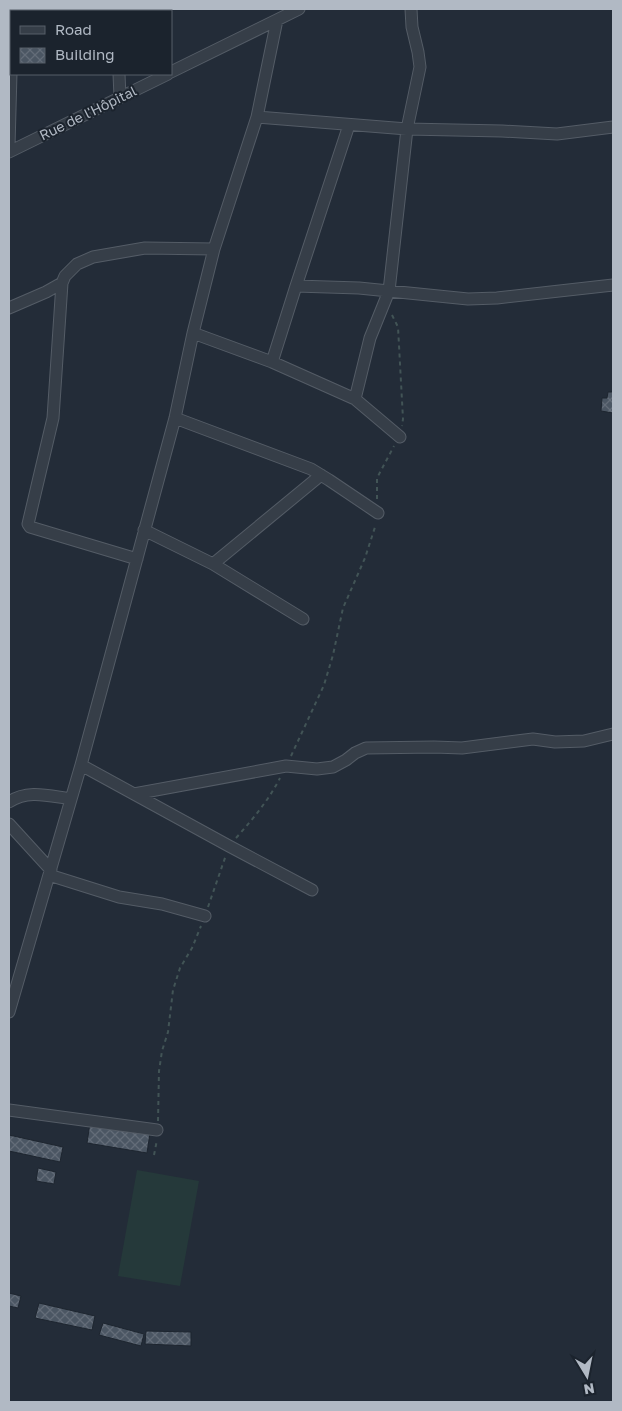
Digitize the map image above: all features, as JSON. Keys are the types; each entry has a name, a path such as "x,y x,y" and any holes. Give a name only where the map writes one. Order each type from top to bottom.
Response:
{"street":[{"path":"172,72 299,9"},
{"path":"355,399 370,338 389,291 407,130 420,68 412,28 411,9"},
{"path":"9,1012 81,765 174,418 214,249 257,117 277,20"},
{"path":"9,146 11,75"},
{"path":"118,75 120,97"},
{"name":"Rue de l'Hôpital","path":"9,152 166,75"},
{"path":"257,117 407,130 502,131 557,134 613,126"},
{"path":"272,362 348,125"},
{"path":"136,559 30,527 28,524 27,520 53,418 62,283 65,276 77,264 93,257 145,248 214,249"},
{"path":"9,308 62,283"},
{"path":"296,286 359,288 468,299 497,298 613,285"},
{"path":"193,334 272,362 355,399 400,437"},
{"path":"174,418 311,469 378,513"},
{"path":"213,564 321,475"},
{"path":"144,530 213,564 303,618"},
{"path":"134,794 286,766 317,769 333,767 366,748 462,748 533,739 555,742 584,741 613,734"},
{"path":"81,765 312,890"},
{"path":"9,802 25,795 36,794 70,799"},
{"path":"9,824 50,873 119,897 162,904 205,916"},
{"path":"9,1110 158,1130"}],"path":[{"path":"154,1155 158,1130 159,1071 162,1051 168,1032 173,990 180,968 192,948 205,916 229,846 257,815 270,796 324,685 333,655 343,608 373,536 378,513 377,478 400,437 403,419 398,327 394,317 383,306"}],"green space":[{"path":"137,1170 199,1181 180,1286 118,1276"}],"building":[{"path":"608,392 613,392 613,413 601,411 602,398 607,398"},
{"path":"90,1123 150,1133 147,1153 87,1143"},
{"path":"9,1135 63,1147 60,1162 9,1151"},
{"path":"38,1168 56,1172 54,1184 36,1181"},
{"path":"9,1293 21,1296 18,1308 9,1306"},
{"path":"39,1303 95,1316 92,1330 35,1318"},
{"path":"103,1323 144,1334 141,1346 99,1335"},
{"path":"146,1331 191,1332 191,1346 145,1344"}]}
